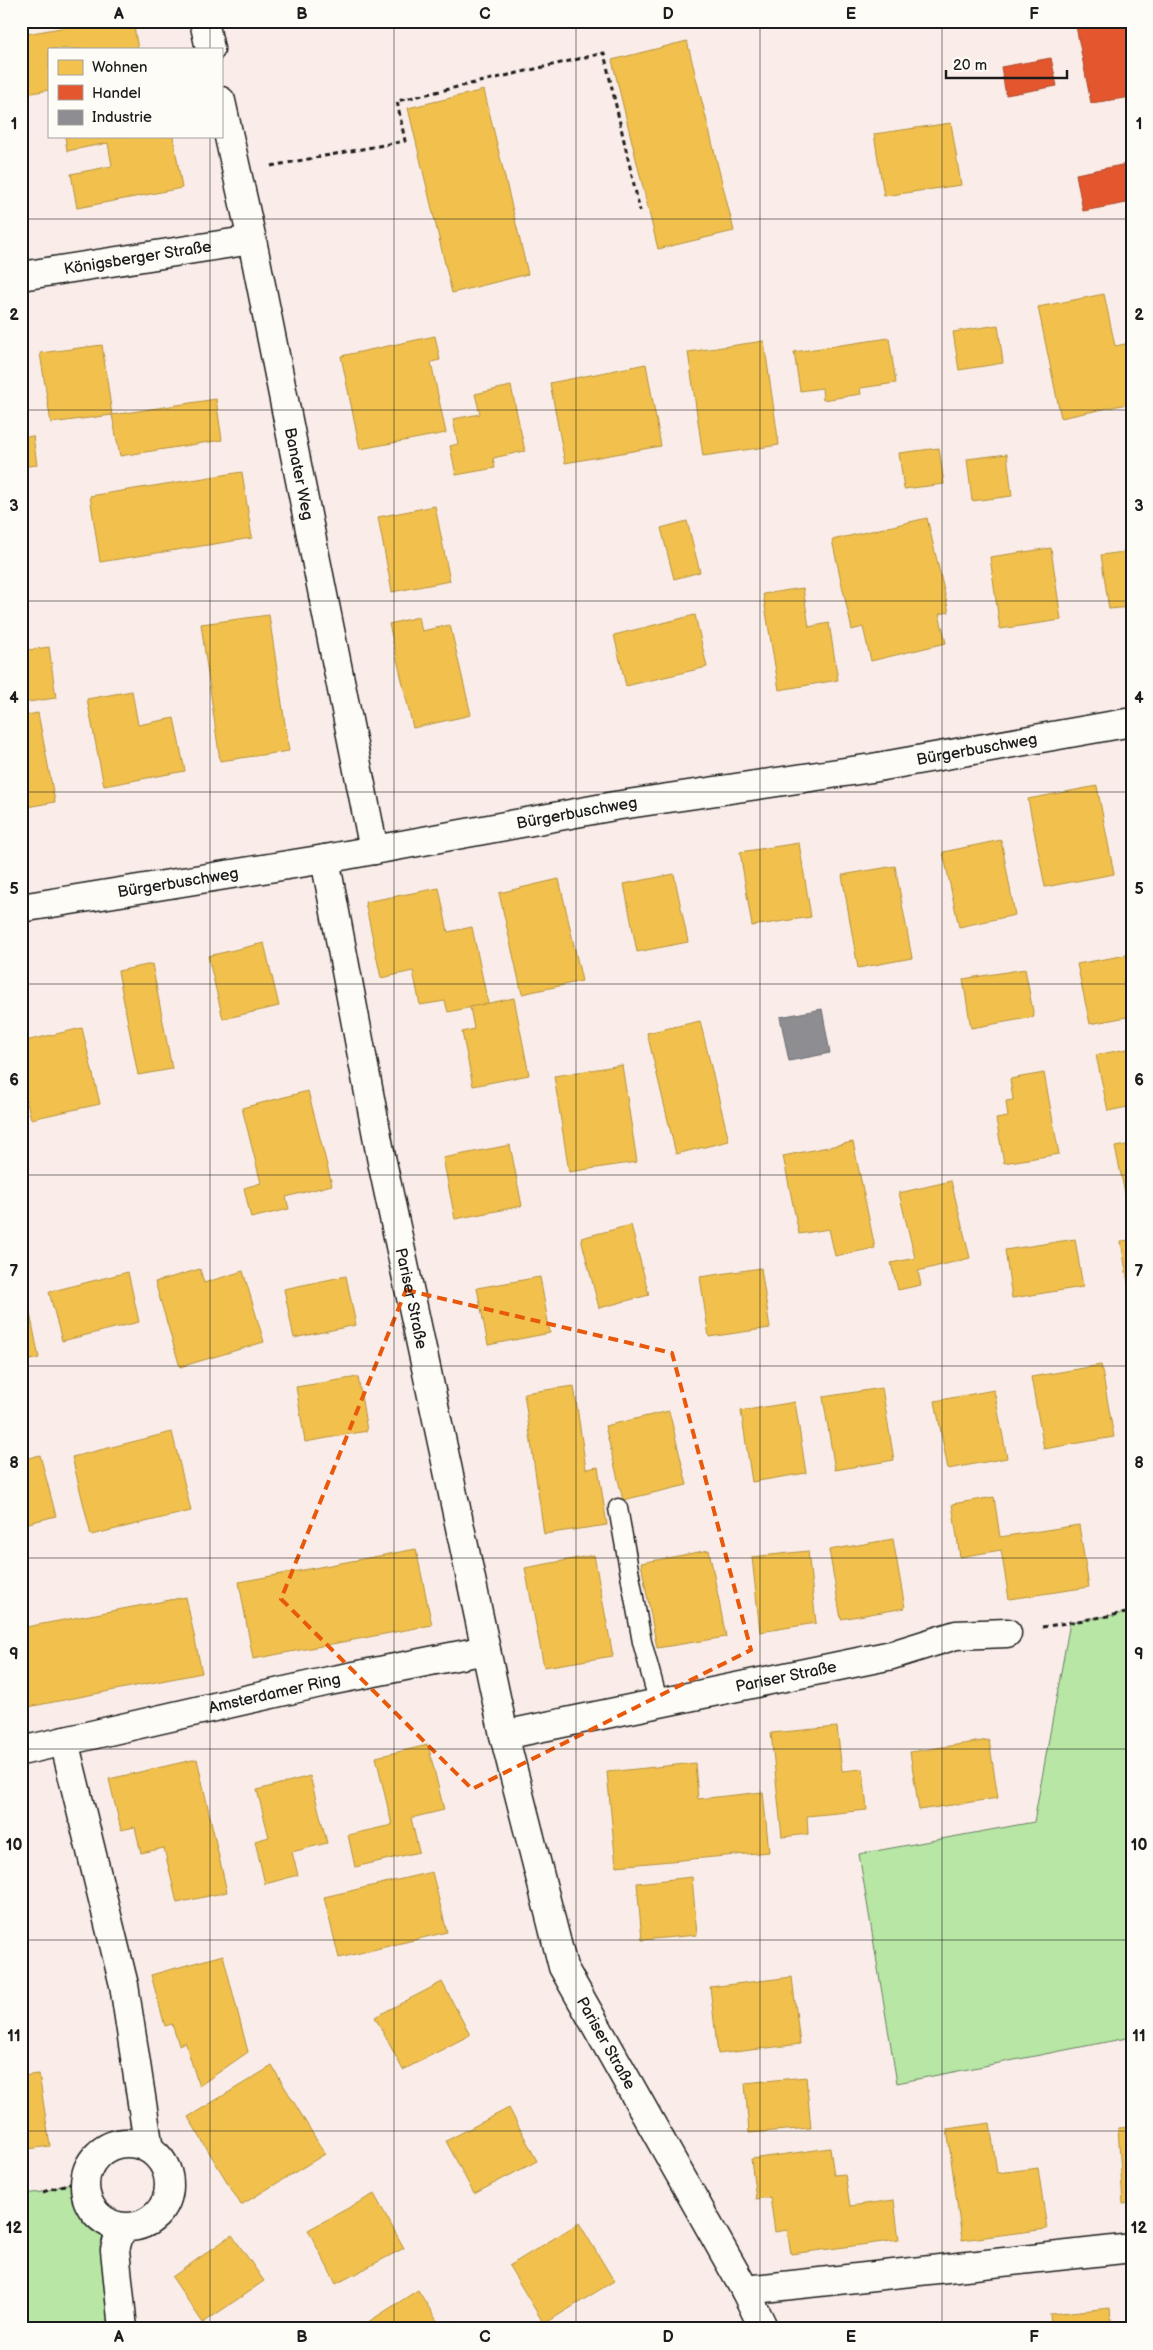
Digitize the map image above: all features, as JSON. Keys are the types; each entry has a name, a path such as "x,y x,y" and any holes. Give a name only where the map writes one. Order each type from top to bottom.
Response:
{"street":[{"path":"204,21 210,48"},
{"name":"Banater Weg","path":"222,106 252,240 374,850"},
{"name":"Königsberger Straße","path":"21,276 252,240"},
{"name":"Bürgerbuschweg","path":"21,908 325,859 614,806 872,768 1132,722"},
{"name":"Pariser Straße","path":"325,859 381,1157 504,1735 562,1967 745,2290 764,2329"},
{"name":"Pariser Straße","path":"504,1735 892,1655 956,1636 1007,1633"},
{"name":"Amsterdamer Ring","path":"21,1751 328,1681 486,1650"},
{"path":"64,1741 124,1986 149,2149"},
{"path":"122,2143 136,2143 149,2149 160,2158 167,2170 169,2185 166,2199 160,2211 149,2221 136,2226 121,2227 102,2218 89,2204 85,2190 85,2178 89,2165 98,2154 109,2146 122,2143"},
{"path":"121,2227 115,2250 123,2329"},
{"path":"745,2290 1132,2248"}],"lane":[{"path":"618,1508 642,1642 659,1704"}],"path":[{"path":"236,172 405,142 397,101 604,53 640,211"},
{"path":"1007,1633 1132,1612"},
{"path":"43,2192 85,2178"}],"highlighted area":[{"path":"406,1290 672,1353 751,1650 472,1789 281,1599"}],"green space":[{"path":"1132,1612 1132,2037 897,2083 859,1854 1034,1822 1070,1622"},
{"path":"85,2178 87,2196 94,2209 105,2220 121,2227 123,2329 21,2329 21,2194 43,2192"}],"building: Wohnen":[{"path":"100,21 133,21 138,48 48,48 48,90 21,95 21,35"},
{"path":"687,41 734,231 658,249 612,60"},
{"path":"484,90 528,274 452,293 408,108"},
{"path":"951,123 961,185 884,196 874,134"},
{"path":"65,138 173,138 182,188 77,208 71,174 112,166 108,143 67,151"},
{"path":"1104,294 1115,346 1130,343 1132,352 1132,403 1061,418 1038,307"},
{"path":"998,325 1003,363 959,370 953,332"},
{"path":"435,336 440,360 431,362 446,433 360,449 341,356"},
{"path":"889,338 896,383 860,388 861,394 823,400 822,388 800,391 794,352"},
{"path":"764,341 779,445 703,456 688,352"},
{"path":"102,345 112,415 51,423 40,353"},
{"path":"646,364 661,446 565,463 550,383"},
{"path":"511,386 525,451 493,458 495,468 456,475 450,446 458,444 453,419 480,414 475,394"},
{"path":"216,399 222,440 120,456 112,415"},
{"path":"21,428 22,437 33,436 37,465 21,467"},
{"path":"939,448 944,484 904,489 899,453"},
{"path":"1007,454 1012,496 972,501 967,459"},
{"path":"242,472 252,538 100,562 90,496"},
{"path":"435,506 450,581 392,592 378,517"},
{"path":"927,518 949,612 939,614 946,643 871,661 863,627 852,630 832,540"},
{"path":"687,521 700,572 674,579 661,528"},
{"path":"1051,548 1061,620 1000,629 990,557"},
{"path":"1132,551 1132,607 1109,609 1101,555"},
{"path":"803,588 809,627 829,623 838,680 779,690 763,594"},
{"path":"269,615 289,751 220,761 201,624"},
{"path":"695,615 707,667 626,686 614,635"},
{"path":"418,617 422,631 450,625 471,715 413,728 389,624"},
{"path":"49,647 56,698 21,703 21,651"},
{"path":"132,691 138,725 174,718 185,771 104,786 87,699"},
{"path":"38,713 55,802 21,808 21,716"},
{"path":"1097,786 1114,874 1045,887 1028,799"},
{"path":"1001,840 1015,915 959,927 943,852"},
{"path":"799,843 811,917 752,926 740,852"},
{"path":"895,866 912,958 858,968 842,875"},
{"path":"674,874 688,942 637,952 624,884"},
{"path":"559,879 582,981 522,994 499,893"},
{"path":"439,888 448,932 472,927 488,1004 448,1012 445,1001 420,1005 413,971 381,978 365,902"},
{"path":"264,943 279,1006 223,1019 208,956"},
{"path":"1132,954 1132,1016 1090,1024 1077,964"},
{"path":"152,964 172,1069 138,1075 118,971"},
{"path":"1025,969 1034,1017 971,1028 963,979"},
{"path":"514,998 529,1075 473,1086 462,1032 474,1029 470,1007"},
{"path":"700,1021 729,1141 676,1154 647,1033"},
{"path":"82,1028 100,1104 31,1119 21,1078 21,1042"},
{"path":"1132,1048 1132,1106 1108,1111 1096,1055"},
{"path":"622,1065 637,1162 569,1172 554,1076"},
{"path":"1044,1073 1059,1154 1004,1163 996,1119 1008,1117 1006,1101 1013,1100 1010,1079"},
{"path":"308,1091 332,1185 286,1197 289,1209 251,1218 244,1188 261,1183 242,1108"},
{"path":"853,1142 875,1248 835,1256 829,1229 799,1234 783,1156"},
{"path":"1132,1144 1132,1207 1128,1207 1115,1147"},
{"path":"510,1145 522,1206 455,1219 443,1158"},
{"path":"951,1181 970,1258 918,1271 921,1285 898,1290 891,1263 915,1258 899,1193"},
{"path":"631,1225 649,1295 599,1308 581,1238"},
{"path":"1075,1239 1083,1287 1012,1298 1005,1250"},
{"path":"1132,1240 1132,1301 1131,1301 1121,1241"},
{"path":"761,1268 770,1328 709,1337 700,1277"},
{"path":"200,1269 204,1283 243,1271 264,1342 180,1367 155,1282"},
{"path":"128,1272 139,1322 62,1341 49,1292"},
{"path":"346,1276 356,1325 294,1338 284,1289"},
{"path":"540,1277 550,1333 488,1345 477,1288"},
{"path":"30,1313 39,1358 21,1362 21,1315"},
{"path":"1101,1365 1114,1437 1044,1449 1031,1377"},
{"path":"358,1377 367,1431 305,1442 296,1387"},
{"path":"574,1386 586,1469 598,1467 607,1525 544,1534 524,1393"},
{"path":"882,1388 894,1460 835,1470 823,1397"},
{"path":"994,1390 1007,1458 948,1469 935,1401"},
{"path":"795,1402 806,1473 752,1482 741,1411"},
{"path":"669,1411 687,1485 623,1500 605,1426"},
{"path":"172,1432 191,1511 91,1535 72,1457"},
{"path":"40,1455 56,1516 21,1525 21,1460"},
{"path":"994,1497 1000,1537 1079,1525 1089,1587 1009,1599 1001,1550 960,1557 952,1504"},
{"path":"893,1539 905,1608 841,1619 829,1550"},
{"path":"416,1549 432,1625 253,1659 239,1582"},
{"path":"709,1550 726,1637 657,1648 641,1563"},
{"path":"808,1551 816,1623 760,1632 752,1557"},
{"path":"594,1555 613,1656 544,1667 525,1568"},
{"path":"186,1597 202,1673 23,1708 21,1628"},
{"path":"837,1727 842,1771 863,1769 867,1810 807,1816 808,1834 782,1837 771,1733"},
{"path":"989,1740 998,1798 919,1810 910,1752"},
{"path":"428,1745 444,1810 411,1818 419,1852 355,1867 348,1835 392,1825 376,1757"},
{"path":"197,1759 227,1892 177,1903 164,1848 141,1853 135,1827 121,1830 109,1779"},
{"path":"695,1763 698,1799 763,1792 769,1852 616,1866 607,1772"},
{"path":"310,1776 327,1843 292,1852 298,1875 265,1884 255,1841 269,1837 257,1790"},
{"path":"432,1872 447,1932 339,1958 324,1897"},
{"path":"692,1877 697,1935 642,1940 637,1883"},
{"path":"223,1955 248,2052 199,2086 185,2042 179,2045 172,2024 165,2026 151,1975"},
{"path":"792,1977 800,2044 718,2054 710,1987"},
{"path":"442,1982 470,2035 403,2070 375,2017"},
{"path":"272,2066 325,2154 241,2205 188,2117"},
{"path":"39,2074 50,2146 21,2150 21,2076"},
{"path":"806,2077 811,2128 749,2133 745,2083"},
{"path":"509,2108 537,2161 474,2194 446,2141"},
{"path":"990,2123 997,2173 1038,2168 1047,2229 962,2240 947,2129"},
{"path":"1132,2127 1132,2203 1123,2204 1118,2128"},
{"path":"830,2148 834,2175 845,2174 850,2206 894,2200 899,2240 791,2254 787,2230 775,2232 770,2197 756,2199 751,2159"},
{"path":"374,2194 404,2248 336,2284 308,2230"},
{"path":"579,2223 614,2281 544,2324 509,2266"},
{"path":"232,2235 264,2281 203,2323 172,2277"},
{"path":"418,2290 442,2329 364,2329 362,2326"},
{"path":"1110,2308 1112,2329 1051,2329 1050,2314"},
{"path":"458,2321 463,2329 445,2329"}],"building: Handel":[{"path":"1075,21 1132,21 1132,97 1091,103"},
{"path":"1051,58 1057,86 1006,95 1001,67"},
{"path":"1132,163 1132,202 1083,211 1076,174"}],"building: Industrie":[{"path":"822,1009 830,1053 789,1061 780,1017"}]}
